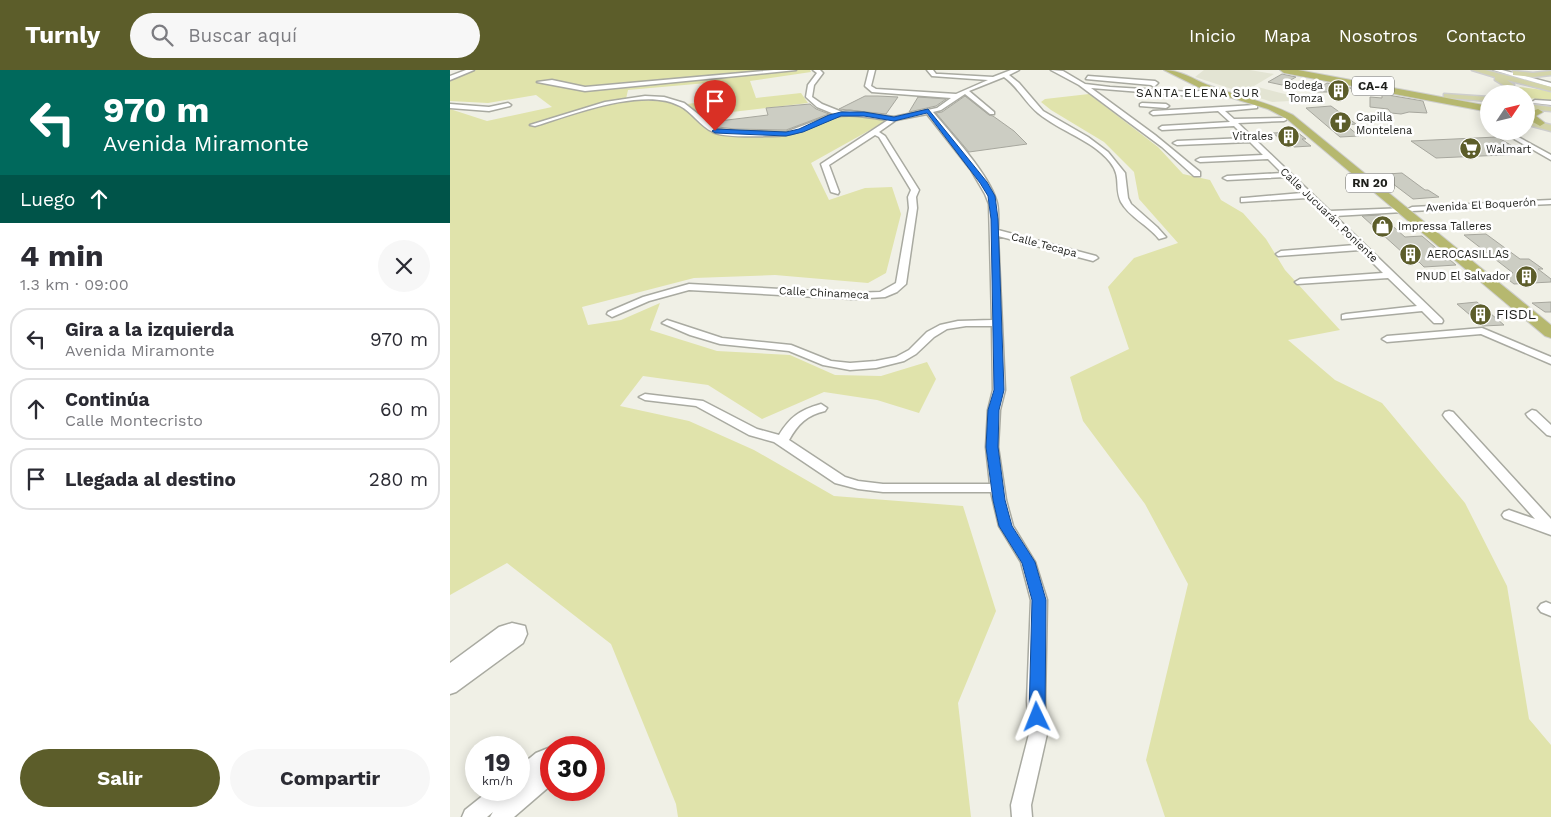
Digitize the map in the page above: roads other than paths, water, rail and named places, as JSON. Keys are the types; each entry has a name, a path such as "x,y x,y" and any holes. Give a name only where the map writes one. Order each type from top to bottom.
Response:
{"highway":[{"name":"RN 20","path":"1168,70 1194,90 1219,92 1279,110 1296,121 1551,324"},
{"name":"RN 20","path":"1173,70 1197,82 1276,106 1295,114 1551,334"},
{"name":"CA-4","path":"1284,70 1452,99"},
{"name":"CA-4","path":"1296,70 1452,99"},
{"path":"1194,90 1255,104"},
{"path":"1452,99 1480,103"},
{"path":"1452,99 1480,103"}],"main road":[{"path":"1498,70 1529,75 1551,73"},
{"path":"1481,71 1551,87"},
{"path":"1481,71 1510,85"},
{"path":"1535,86 1551,87"},
{"path":"1535,108 1551,111"}],"street":[{"path":"450,78 471,70"},
{"path":"540,82 552,82 585,89 793,70"},
{"path":"816,70 820,73 811,85 809,97 825,109 841,114"},
{"path":"872,70 868,86 874,91 957,96"},
{"path":"930,70 934,75 940,76 996,79"},
{"path":"960,70 983,70"},
{"path":"835,192 824,164 894,119 947,105 965,91 1016,70"},
{"path":"1054,70 1081,85 1170,149 1197,174"},
{"path":"1498,70 1551,87"},
{"path":"1005,75 1023,88 1034,106 1041,112 1092,143 1115,163 1124,181 1122,197 1126,204 1156,228 1162,237"},
{"path":"1088,78 1164,84"},
{"path":"1152,92 1155,83"},
{"path":"1081,85 1104,89 1152,92 1194,90"},
{"path":"1182,85 1194,90"},
{"path":"1088,90 1194,90"},
{"path":"965,91 992,113"},
{"path":"533,125 604,105 640,99 682,104 715,131 786,134 841,114 864,114 894,119"},
{"path":"1535,106 1551,103"},
{"path":"1153,113 1255,104"},
{"path":"450,106 489,110 508,105"},
{"path":"1218,108 1142,105 1153,113 1166,128 1284,119"},
{"name":"Calle Jucuarán Poniente","path":"1218,108 1438,322"},
{"path":"928,111 983,182 991,196 995,232 999,390 994,410 992,447 1006,526 1028,562 1039,600 1036,701 1038,734 1021,805 1022,817"},
{"name":"Calle Chinameca","path":"612,314 646,299 689,287 854,296 882,295 894,290 901,284 913,208 912,197 915,190 882,136 876,132"},
{"path":"1176,143 1251,140"},
{"path":"1520,140 1551,158"},
{"path":"1200,160 1269,157"},
{"path":"1227,178 1288,175"},
{"path":"1244,200 1309,195"},
{"name":"Avenida El Boquerón","path":"1329,214 1551,202"},
{"name":"Calle Tecapa","path":"995,232 1092,258"},
{"path":"1281,254 1362,246"},
{"path":"1300,282 1391,275"},
{"path":"1346,318 1425,308"},
{"path":"667,323 710,338 738,344 786,347 799,350 828,364 846,366 902,359 913,354 935,331 944,327 956,324 996,323"},
{"path":"1387,339 1482,331 1551,361"},
{"path":"1482,340 1498,338"},
{"path":"645,397 699,403 753,432 782,441 840,480 858,485 883,488 998,488"},
{"path":"782,441 797,417 808,410 821,408"},
{"path":"1532,414 1551,432"},
{"path":"1449,415 1551,529"},
{"path":"1509,515 1551,529"},
{"path":"450,672 505,632 512,629 518,630 520,634 516,638 450,687"},
{"path":"530,769 540,761"},
{"path":"500,817 540,782"},
{"path":"472,817 491,801"}],"place":[{"name":"Bodega Tomza","path":"1339,91"},
{"name":"Capilla Montelena","path":"1340,123"},
{"name":"Vitrales","path":"1289,136"},
{"name":"Walmart","path":"1470,149"},
{"name":"Impressa Talleres","path":"1382,226"},
{"name":"AEROCASILLAS","path":"1411,254"},
{"name":"PNUD El Salvador","path":"1526,276"},
{"name":"FISDL","path":"1480,314"}],"district":[{"name":"SANTA ELENA SUR","path":"1198,93"}]}
